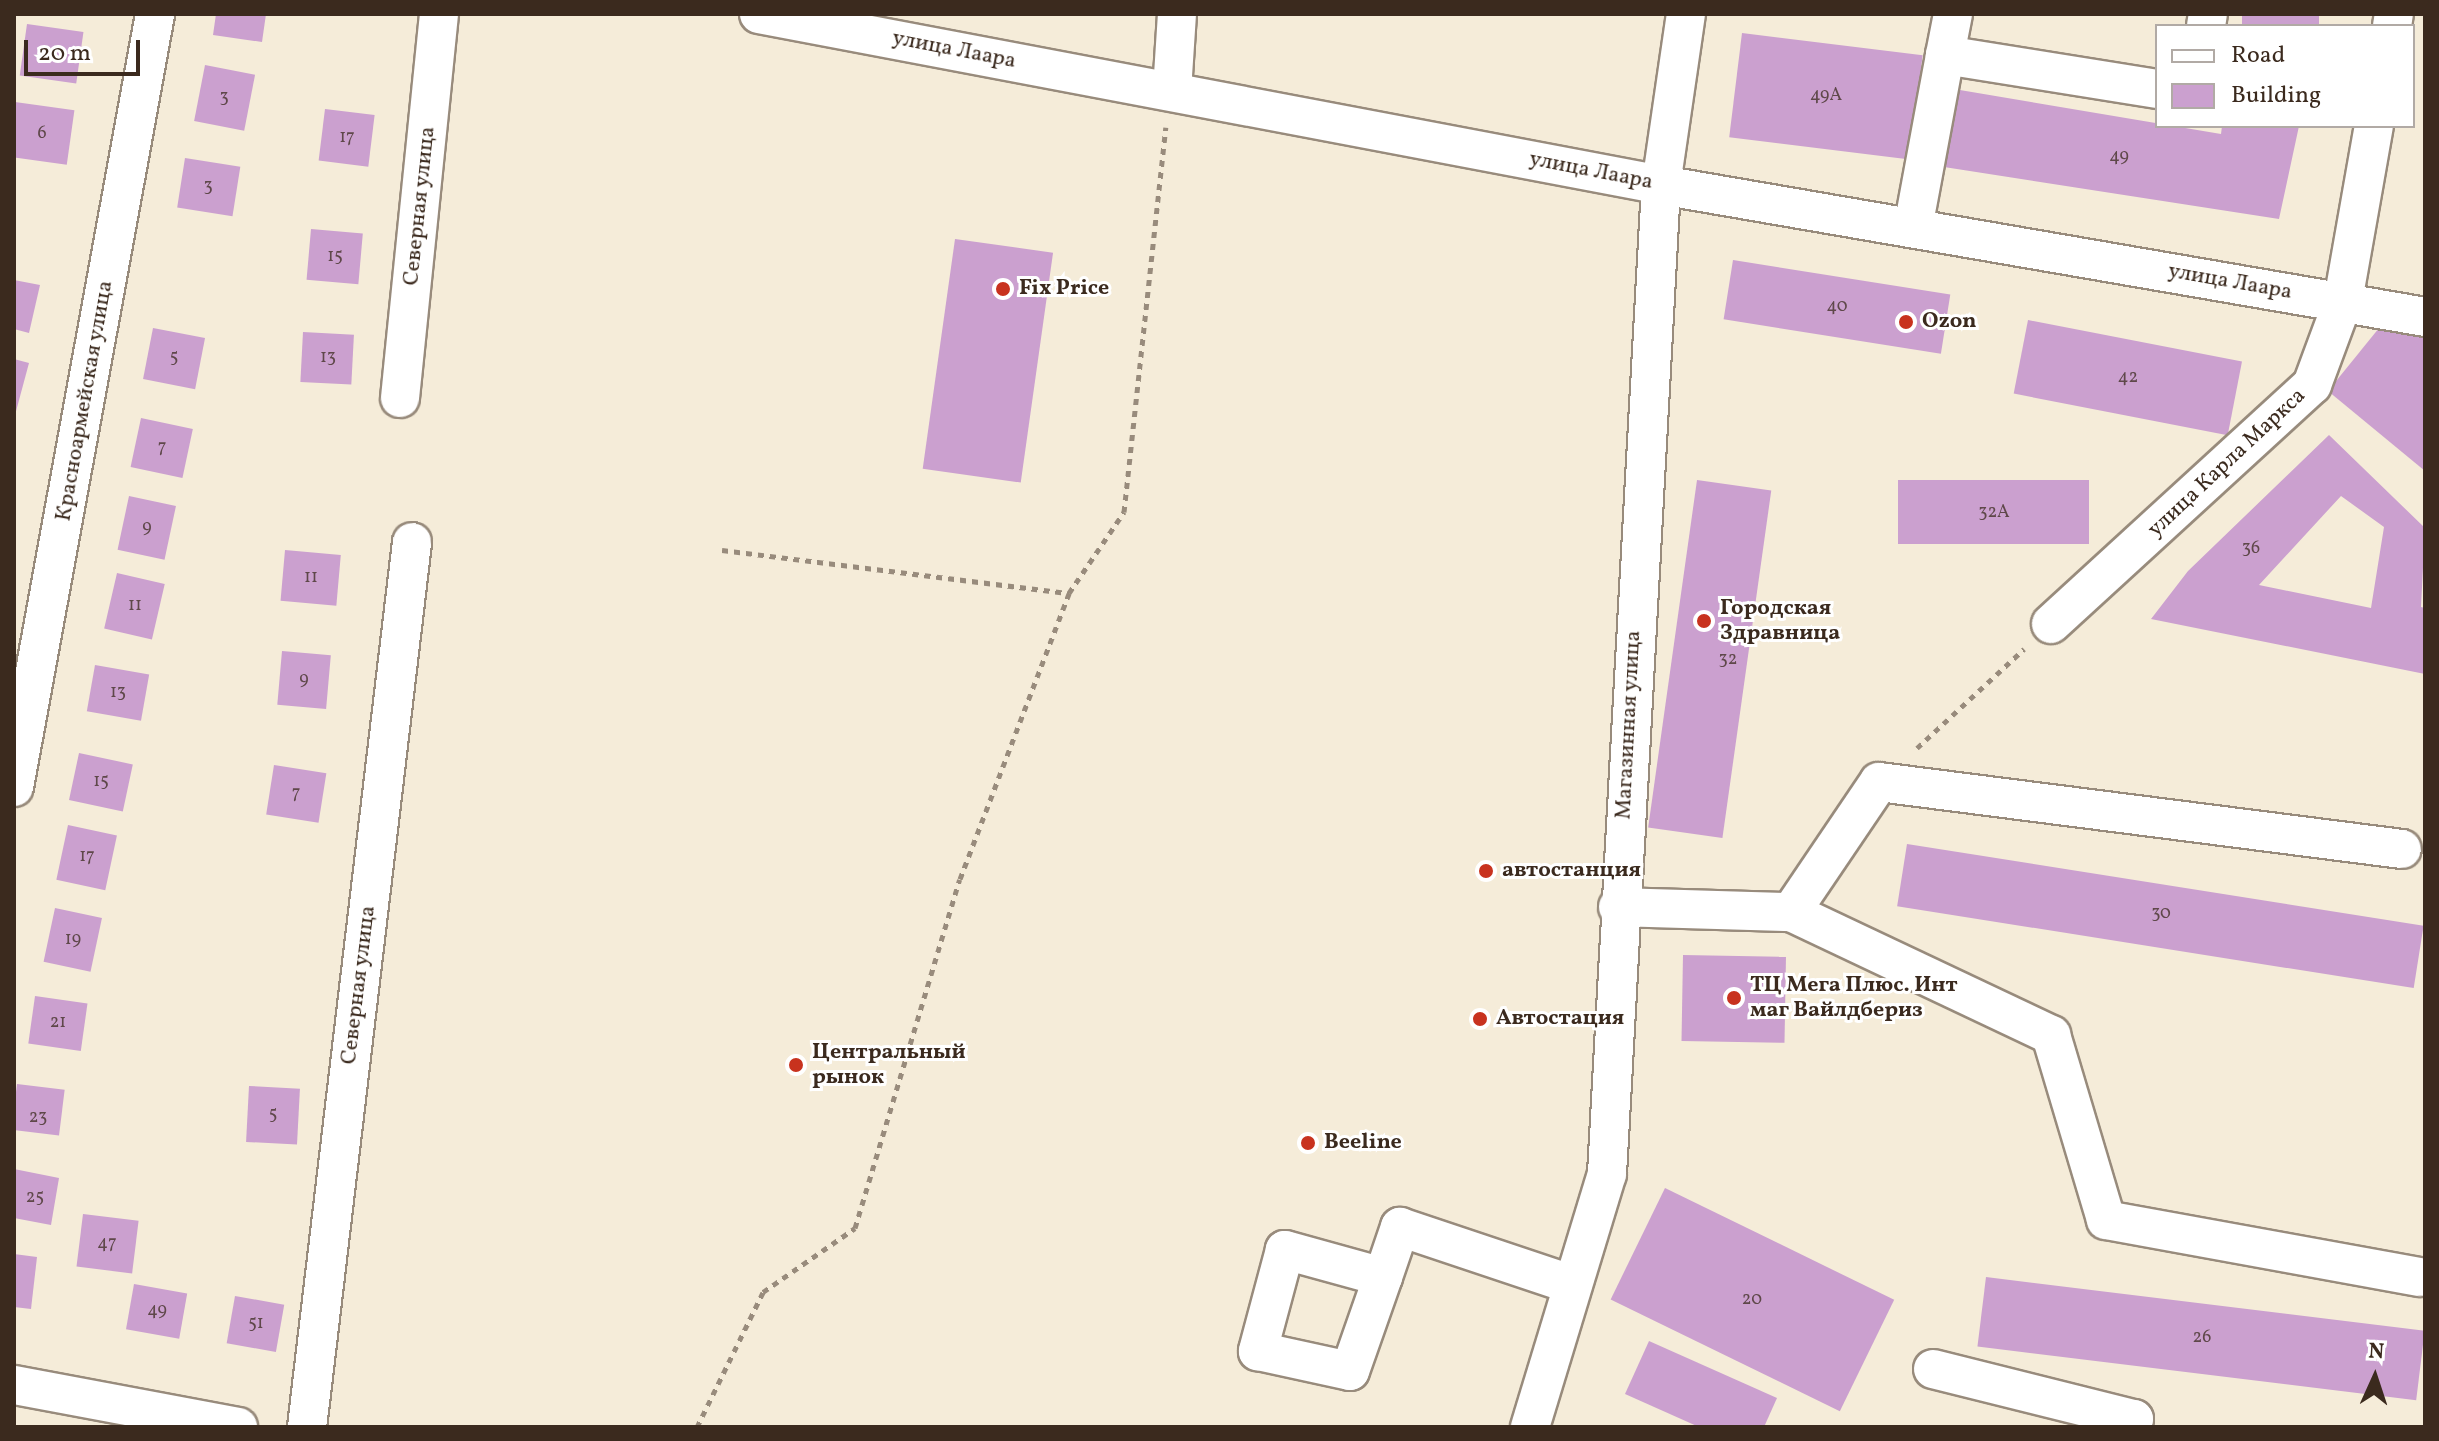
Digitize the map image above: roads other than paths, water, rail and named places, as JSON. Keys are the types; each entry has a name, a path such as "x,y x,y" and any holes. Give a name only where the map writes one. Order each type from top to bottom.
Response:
{"street":[{"name":"Красноармейская улица","path":"14,787 155,14"},
{"name":"Северная улица","path":"400,398 439,14"},
{"name":"улица Лаара","path":"759,14 1661,185 2425,317"},
{"path":"1172,91 1177,14"},
{"name":"Магазинная улица","path":"1530,1427 1607,1174 1618,907 1661,185 1686,14"},
{"path":"1913,228 1953,14"},
{"path":"1945,55 2155,89"},
{"name":"улица Карла Маркса","path":"2051,624 2312,385 2343,301 2374,128"},
{"name":"Северная улица","path":"307,1427 412,542"},
{"path":"1791,912 1879,782 2402,849"},
{"path":"1618,907 1791,912 2051,1035 2106,1220 2420,1277"},
{"path":"1383,1277 1400,1227 1573,1285"},
{"path":"1933,1369 2134,1419 2132,1427"},
{"path":"14,1385 238,1427"}],"place":[{"name":"Fix Price","path":"1003,289"},
{"name":"Ozon","path":"1906,322"},
{"name":"Городская Здравница","path":"1704,621"},
{"name":"автостанция","path":"1486,871"},
{"name":"ТЦ Мега Плюс. Инт маг Вайлдбериз","path":"1734,998"},
{"name":"Автостация","path":"1480,1019"},
{"name":"Центральный рынок","path":"796,1065"},
{"name":"Beeline","path":"1308,1143"}]}
